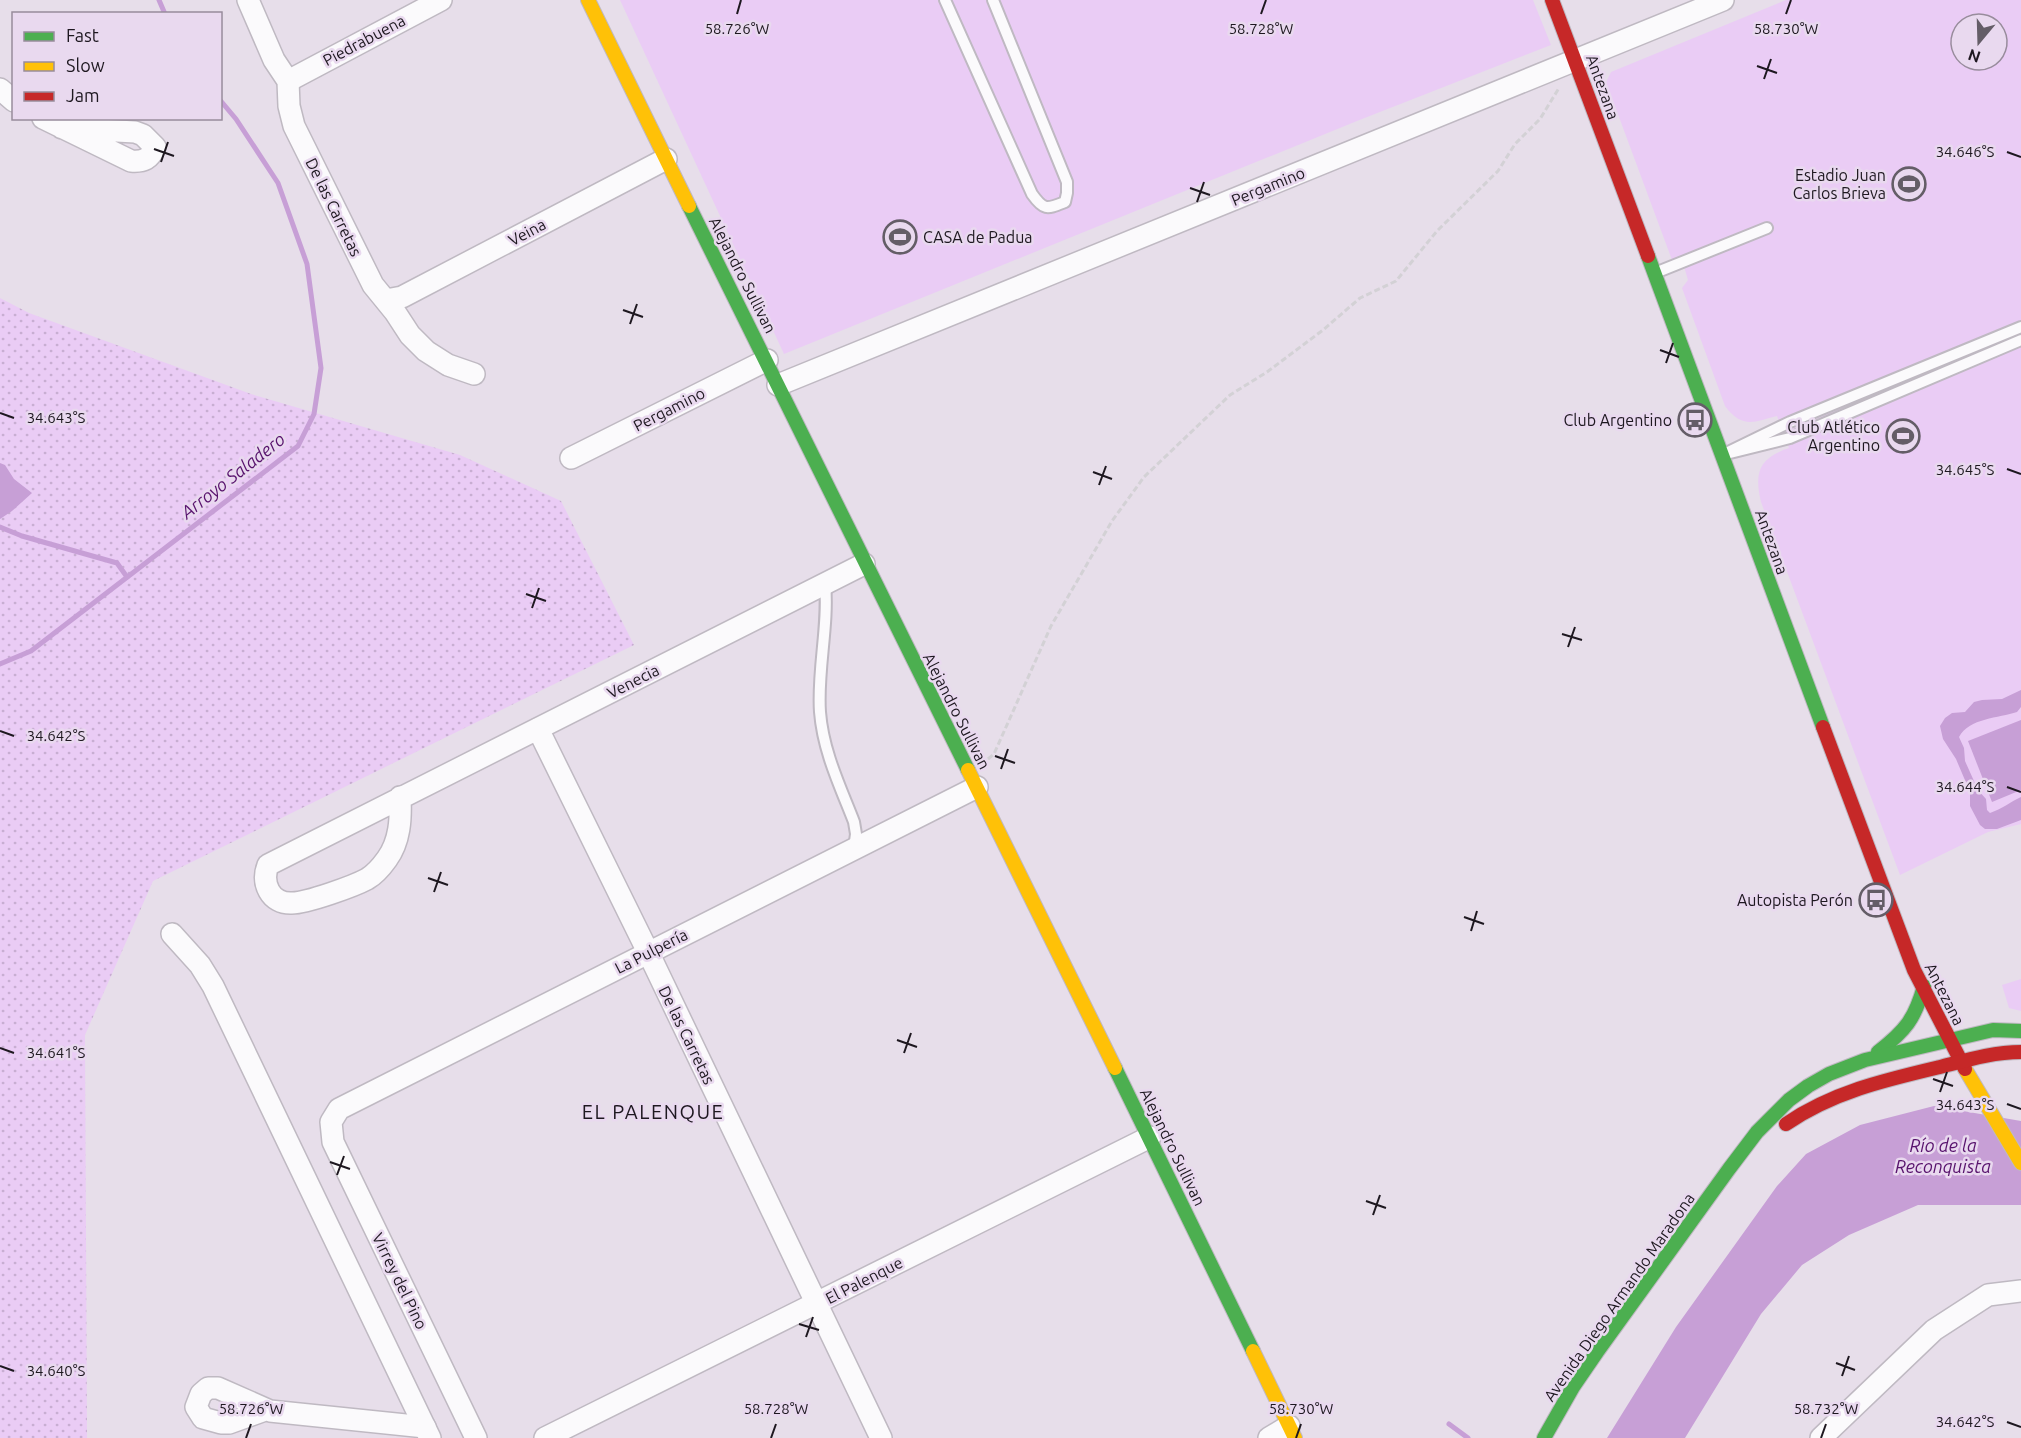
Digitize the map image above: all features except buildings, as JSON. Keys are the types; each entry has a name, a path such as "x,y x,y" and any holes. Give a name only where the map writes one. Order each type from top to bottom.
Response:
{"street":[{"name":"De las Carretas","path":"248,0 274,60 288,81 289,106 294,126 373,285 410,335 426,351 448,365 474,374"},
{"name":"Piedrabuena","path":"288,81 441,0"},
{"name":"Alejandro Sullivan","path":"588,0 864,564 1150,1137 1292,1432"},
{"name":"Antezana","path":"1552,0 1910,959 1976,1089 2021,1163"},
{"name":"Pergamino","path":"778,385 1723,0"},
{"path":"0,89 12,99"},
{"path":"47,120 62,128"},
{"name":"Veina","path":"386,300 402,297 666,159"},
{"name":"Pergamino","path":"571,458 766,360"},
{"name":"Venecia","path":"400,797 399,830 393,849 387,860 369,878 306,901 290,904 273,897 267,889 264,875 268,865 400,797 864,564"},
{"name":"De las Carretas","path":"538,729 648,952 881,1438"},
{"name":"La Pulpería","path":"331,1122 339,1109 854,849 973,780"},
{"path":"172,934 200,965 213,986 428,1433"},
{"path":"1868,1059 1907,1030 1919,1005 1924,986"},
{"path":"1935,1010 1959,1023 1993,1030"},
{"name":"Avenida Diego Armando Maradona","path":"1544,1438 1568,1395 1597,1352 1744,1147 1779,1108 1805,1088 1829,1074 1868,1059 1993,1030 2021,1030"},
{"name":"Avenida Diego Armando Maradona","path":"1724,1176 1793,1119 1828,1099 1862,1086 1961,1061 2021,1052"},
{"name":"Virrey del Pino","path":"331,1122 333,1142 476,1438"},
{"name":"El Palenque","path":"545,1438 1150,1137"},
{"path":"1821,1438 1934,1330 1988,1295 2021,1291"},
{"path":"265,1410 428,1433"},
{"path":"1269,1438 1292,1432"}],"lane":[{"path":"945,0 1032,194 1040,206 1049,208 1065,202 1067,182 993,0"},
{"path":"1654,273 1767,228"},
{"path":"1722,455 1790,422 2021,327"},
{"path":"1722,455 1790,438 2021,340"},
{"path":"825,583 827,602 820,710 822,733 827,753 854,822 856,834 854,849"}],"path":[{"path":"973,780 994,754 1051,626 1112,521 1144,477 1230,395 1267,372 1314,337 1360,298 1396,281 1437,231 1498,171 1515,144 1540,119 1576,60"}],"shaded area":[{"name":"CASA de Padua","path":"620,0 1533,0 1551,45 1357,121 784,354"},
{"name":"Club Atlético Argentino","path":"1786,0 2021,0 2021,824 1988,832 1900,875 1761,502 1758,482 1761,468 1771,456 1789,448 1777,416 1755,422 1743,421 1725,406 1682,288 1688,280 1683,263 1672,260 1606,82 1611,72"},
{"path":"0,298 29,313 251,394 460,455 561,501 634,645 153,881 85,1035 87,1438 0,1438"},
{"path":"2021,979 2021,1011 2009,1008 2002,985"}],"water":[{"path":"0,463 5,465 14,479 32,493 0,519"},
{"path":"2021,690 2021,707 2017,712 1977,722 1959,737 1964,748 1965,761 1978,790 1986,799 1987,810 1990,813 2021,797 2021,820 1997,829 1985,829 1980,825 1970,806 1970,792 1956,759 1943,739 1940,726 1952,713 1965,712 1974,702 2002,699"},
{"path":"2021,720 2021,790 1992,802 1968,741"},
{"name":"Río de la Reconquista","path":"1934,1106 2021,1121 2021,1205 1918,1205 1849,1235 1802,1265 1761,1314 1685,1438 1607,1438 1676,1327 1777,1186 1806,1154 1860,1125"}],"waterway":[{"name":"Arroyo Saladero","path":"159,0 164,12"},
{"name":"Arroyo Saladero","path":"0,664 31,651 298,446 314,414 321,368 307,264 278,183 236,119 222,102"},
{"path":"0,527 22,536 117,563 127,577"},
{"path":"1449,1424 1468,1438"}],"traffic: fast":[{"path":"689,206 968,770"},
{"path":"1648,256 1823,727"},
{"path":"1878,1052 1908,1024 1924,986"},
{"path":"1544,1438 1573,1387 1597,1352 1729,1169 1757,1132 1789,1100 1829,1074 1865,1060 1993,1030 2021,1031"},
{"path":"1115,1068 1253,1351"}],"traffic: slow":[{"path":"588,0 689,206"},
{"path":"968,770 1115,1068"},
{"path":"1965,1069 2021,1163"},
{"path":"1253,1351 1295,1438"}],"traffic: jam":[{"path":"1552,0 1648,256"},
{"path":"1823,727 1914,970 1965,1069"},
{"path":"1786,1124 1822,1103 1879,1082 1980,1057 2021,1052"}],"place":[{"name":"Estadio Juan Carlos Brieva","path":"1909,184"},
{"name":"CASA de Padua","path":"900,237"},
{"name":"Club Argentino","path":"1695,420"},
{"name":"Club Atlético Argentino","path":"1903,436"},
{"name":"Autopista Perón","path":"1876,900"}],"district":[{"name":"EL PALENQUE","path":"653,1112"}]}
